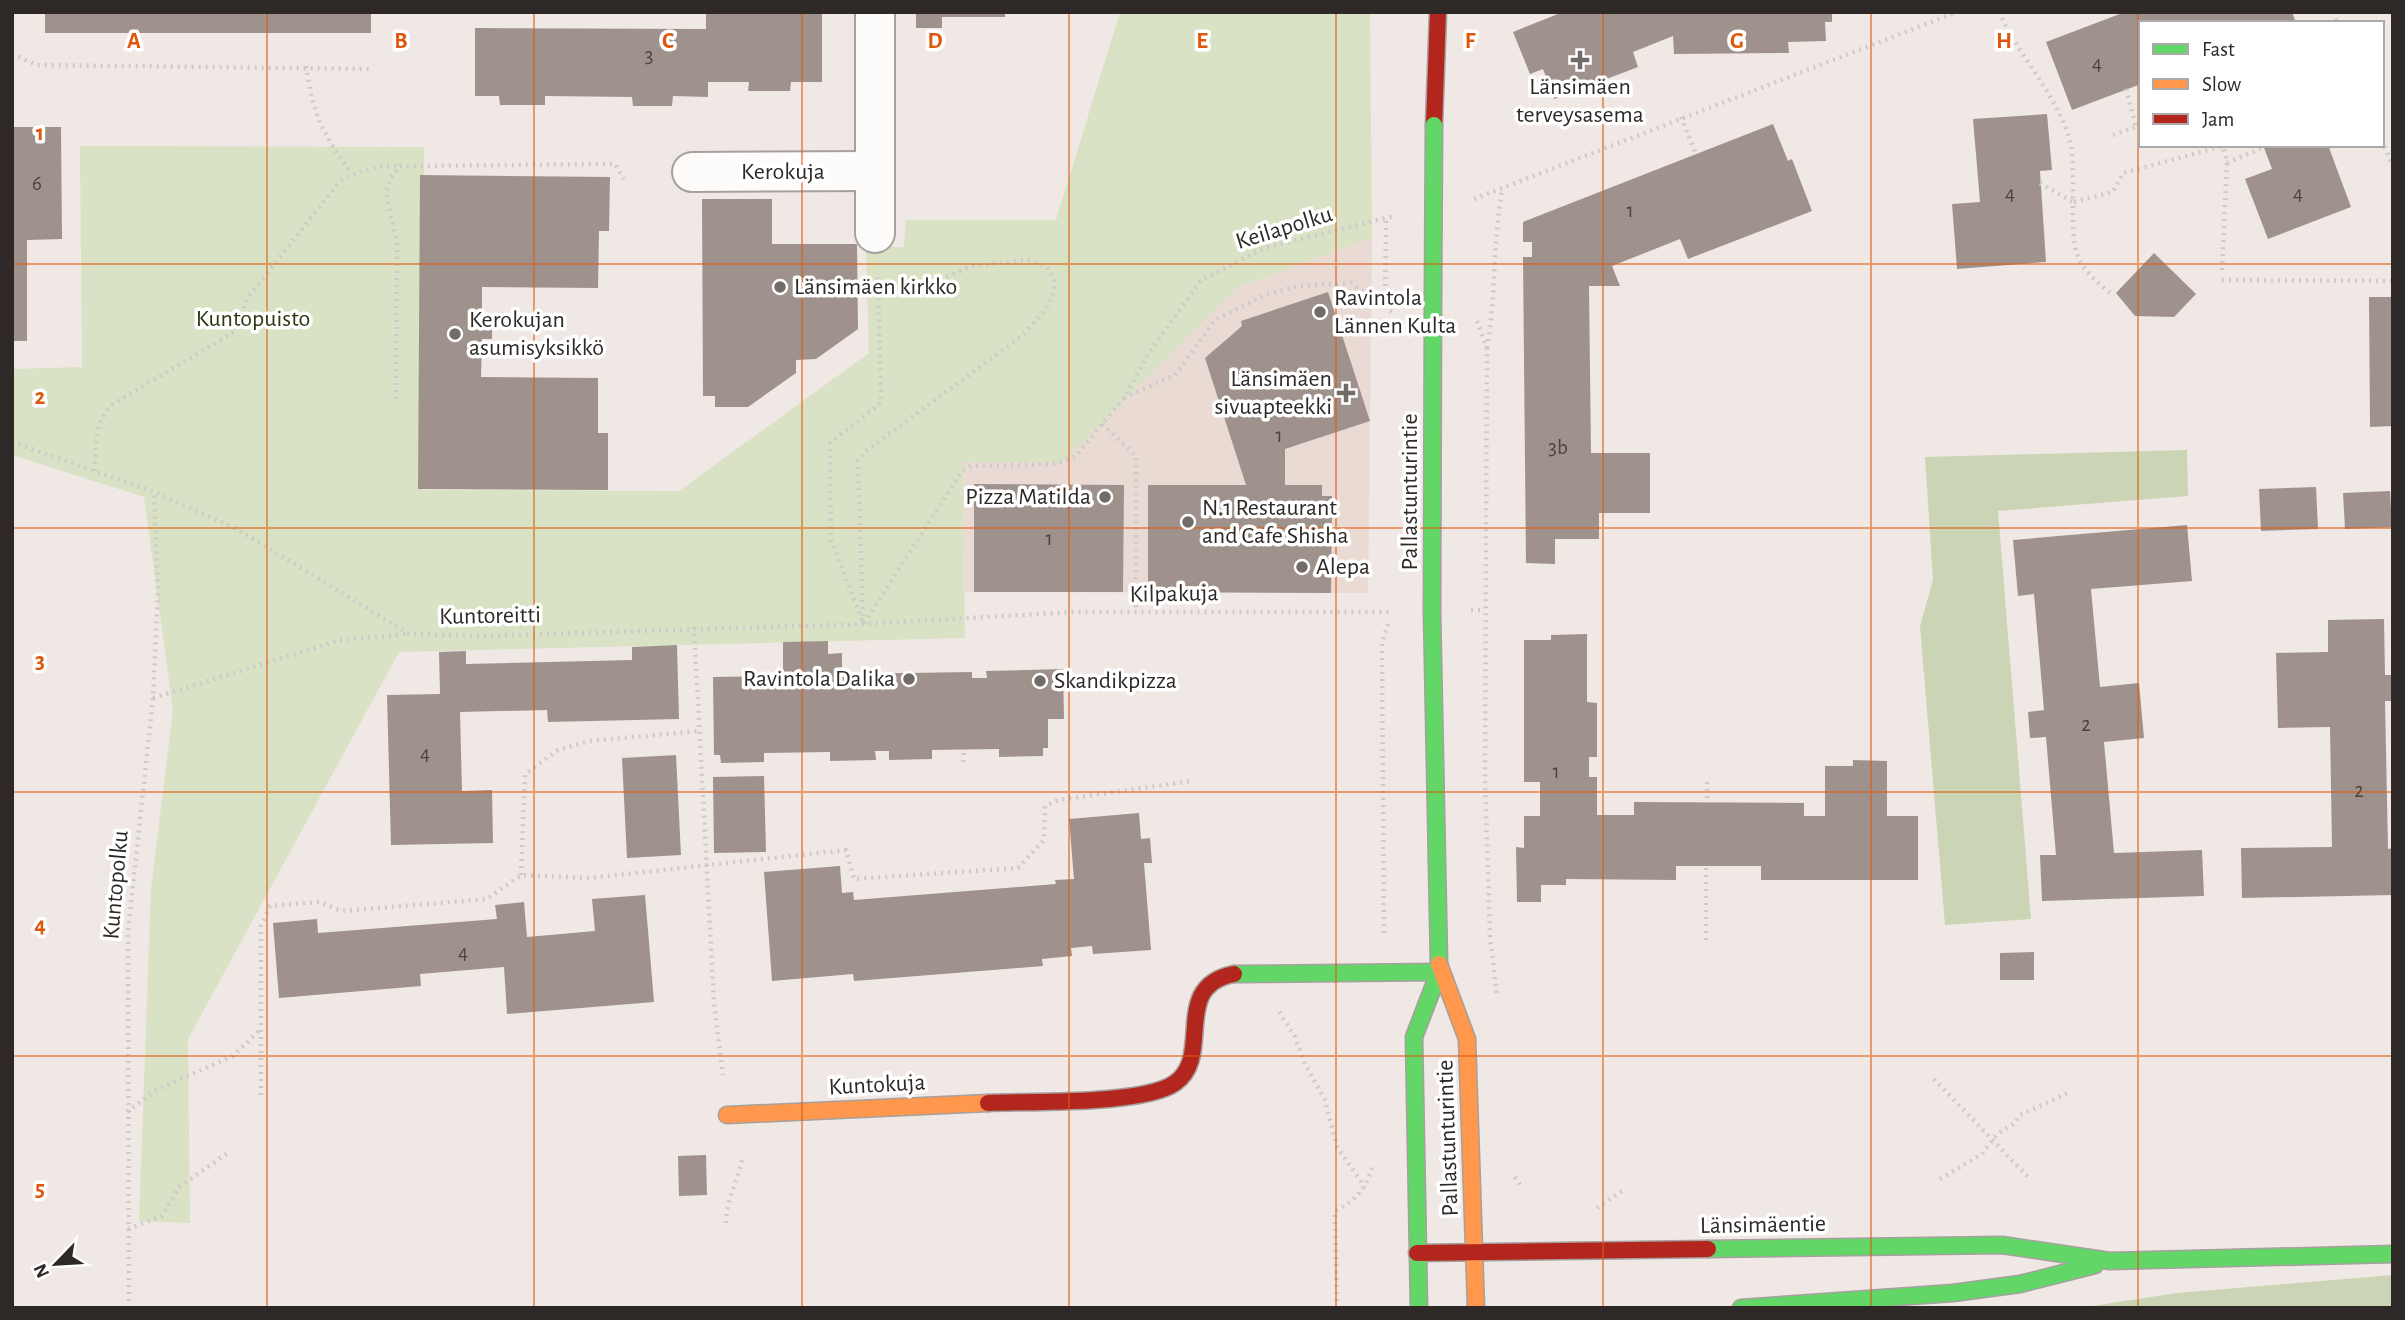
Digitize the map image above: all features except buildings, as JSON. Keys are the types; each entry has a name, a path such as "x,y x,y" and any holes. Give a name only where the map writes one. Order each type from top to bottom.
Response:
{"street":[{"path":"874,233 875,12"},
{"name":"Pallastunturintie","path":"1438,12 1434,125 1432,611 1439,972 1466,1039 1476,1308"},
{"name":"Kerokuja","path":"692,172 873,171"},
{"name":"Kuntokuja","path":"727,1115 1105,1097 1165,1090 1182,1077 1192,1058 1198,1008 1211,982 1243,972 1439,972"},
{"name":"Pallastunturintie","path":"1419,1308 1415,1037 1439,972"},
{"name":"Länsimäentie","path":"1417,1253 2001,1245 2110,1261 2393,1254"},
{"name":"Länsimäentie","path":"1741,1308 1953,1293 2020,1284 2110,1261"}],"path":[{"path":"1466,201 1502,190 1681,117 1867,50 1957,12"},
{"path":"1998,12 2010,37 2048,95 2070,142 2073,239 2078,261 2091,278 2114,296"},
{"path":"2104,12 2107,19"},
{"path":"12,54 37,65 306,66 371,69"},
{"path":"306,66 312,101 322,132 352,174"},
{"path":"2113,135 2138,126 2126,89"},
{"path":"1681,117 1696,154"},
{"path":"2384,145 2393,167"},
{"path":"2040,183 2073,202 2113,192 2123,173 2216,147"},
{"path":"2222,270 2227,163 2223,147"},
{"path":"2227,163 2264,147"},
{"path":"95,471 96,427 102,416 113,404 234,332 247,299 340,181 352,174 385,165 615,164 624,179"},
{"path":"396,399 397,243 386,193 391,177 400,166"},
{"path":"1497,999 1490,937 1485,610 1487,349 1492,317 1496,226 1502,190"},
{"name":"Keilapolku","path":"863,624 962,471 971,466 1052,464 1075,457 1124,398 1148,354 1201,280 1264,248 1397,216"},
{"path":"1385,308 1386,217"},
{"path":"1028,260 1047,267 1054,278 1054,291 1046,309 1023,335 866,451 858,461 863,624 831,540 830,443 881,403 878,285 901,291 915,291 971,266 1028,260"},
{"path":"2222,280 2393,281"},
{"path":"1124,398 1175,375 1215,320 1263,296 1298,286 1351,283 1401,318"},
{"path":"1475,317 1487,349"},
{"path":"1102,424 1136,456 1136,612"},
{"name":"Kuntoreitti","path":"12,442 154,492 237,529 409,634 484,636 694,627 863,624"},
{"name":"Kuntopolku","path":"129,1308 128,932 153,698 158,593 154,492"},
{"path":"1384,973 1382,643 1395,600"},
{"name":"Kilpakuja","path":"863,624 1136,612 1485,610"},
{"path":"694,627 714,1003 727,1115"},
{"path":"153,698 340,640 409,634"},
{"path":"521,875 525,774 558,750 590,741 699,731"},
{"path":"963,762 964,750"},
{"path":"261,1095 261,926 270,906 320,902 341,911 487,899 521,875 589,878 846,850 854,879 1018,868 1044,840 1045,806 1058,800 1192,781"},
{"path":"1707,782 1707,803"},
{"path":"1706,866 1706,940"},
{"path":"1243,972 1267,995 1295,1037 1305,1064 1325,1101 1337,1147 1366,1188"},
{"path":"127,1112 156,1090 233,1056 261,1030"},
{"path":"1934,1079 2028,1177"},
{"path":"1940,1179 1982,1154 1993,1139 2015,1123 2020,1115 2068,1093"},
{"path":"128,1228 162,1216 180,1188 228,1153"},
{"path":"726,1223 726,1207 733,1196 742,1160"},
{"path":"1337,1308 1335,1211 1348,1205 1366,1188 1374,1162"},
{"path":"1511,1171 1522,1188"}],"shaded area":[{"path":"1372,238 1368,593 965,592 963,462 1062,463 1238,287"}],"green space":[{"name":"Kuntopuisto","path":"1120,12 1370,12 1372,238 1238,287 1062,463 963,462 965,638 399,652 188,1039 190,1223 139,1221 151,889 173,710 144,497 12,455 12,369 82,367 80,146 424,147 423,490 679,491 869,353 866,247 904,247 906,220 1056,220"},
{"path":"2187,450 2188,496 1998,511 2031,919 1945,925 1920,626 1933,580 1925,457"},
{"path":"2393,1275 2393,1308 2079,1308 2177,1293"}],"traffic: fast":[{"path":"1433,295 1434,125"},
{"path":"1433,295 1432,611 1439,964"},
{"path":"1234,974 1439,972"},
{"path":"1419,1308 1414,1037 1439,972"},
{"path":"1708,1249 2002,1245 2110,1261 2393,1254"},
{"path":"1741,1308 1953,1293 2020,1284 2095,1265"}],"traffic: slow":[{"path":"1439,964 1467,1039 1476,1308"},
{"path":"727,1115 988,1103"}],"traffic: jam":[{"path":"1434,125 1438,12"},
{"path":"988,1103 1113,1098 1160,1090 1175,1083 1186,1071 1192,1056 1197,1007 1203,992 1215,981 1234,974"},
{"path":"1417,1253 1708,1249"}],"place":[{"name":"Länsimäen terveysasema","path":"1580,60"},
{"name":"Länsimäen kirkko","path":"780,287"},
{"name":"Ravintola Lännen Kulta","path":"1320,312"},
{"name":"Kerokujan asumisyksikkö","path":"455,334"},
{"name":"Länsimäen sivuapteekki","path":"1346,393"},
{"name":"Pizza Matilda","path":"1105,497"},
{"name":"N.1 Restaurant and Cafe Shisha","path":"1188,522"},
{"name":"Alepa","path":"1302,567"},
{"name":"Ravintola Dalika","path":"909,679"},
{"name":"Skandikpizza","path":"1040,681"}]}
